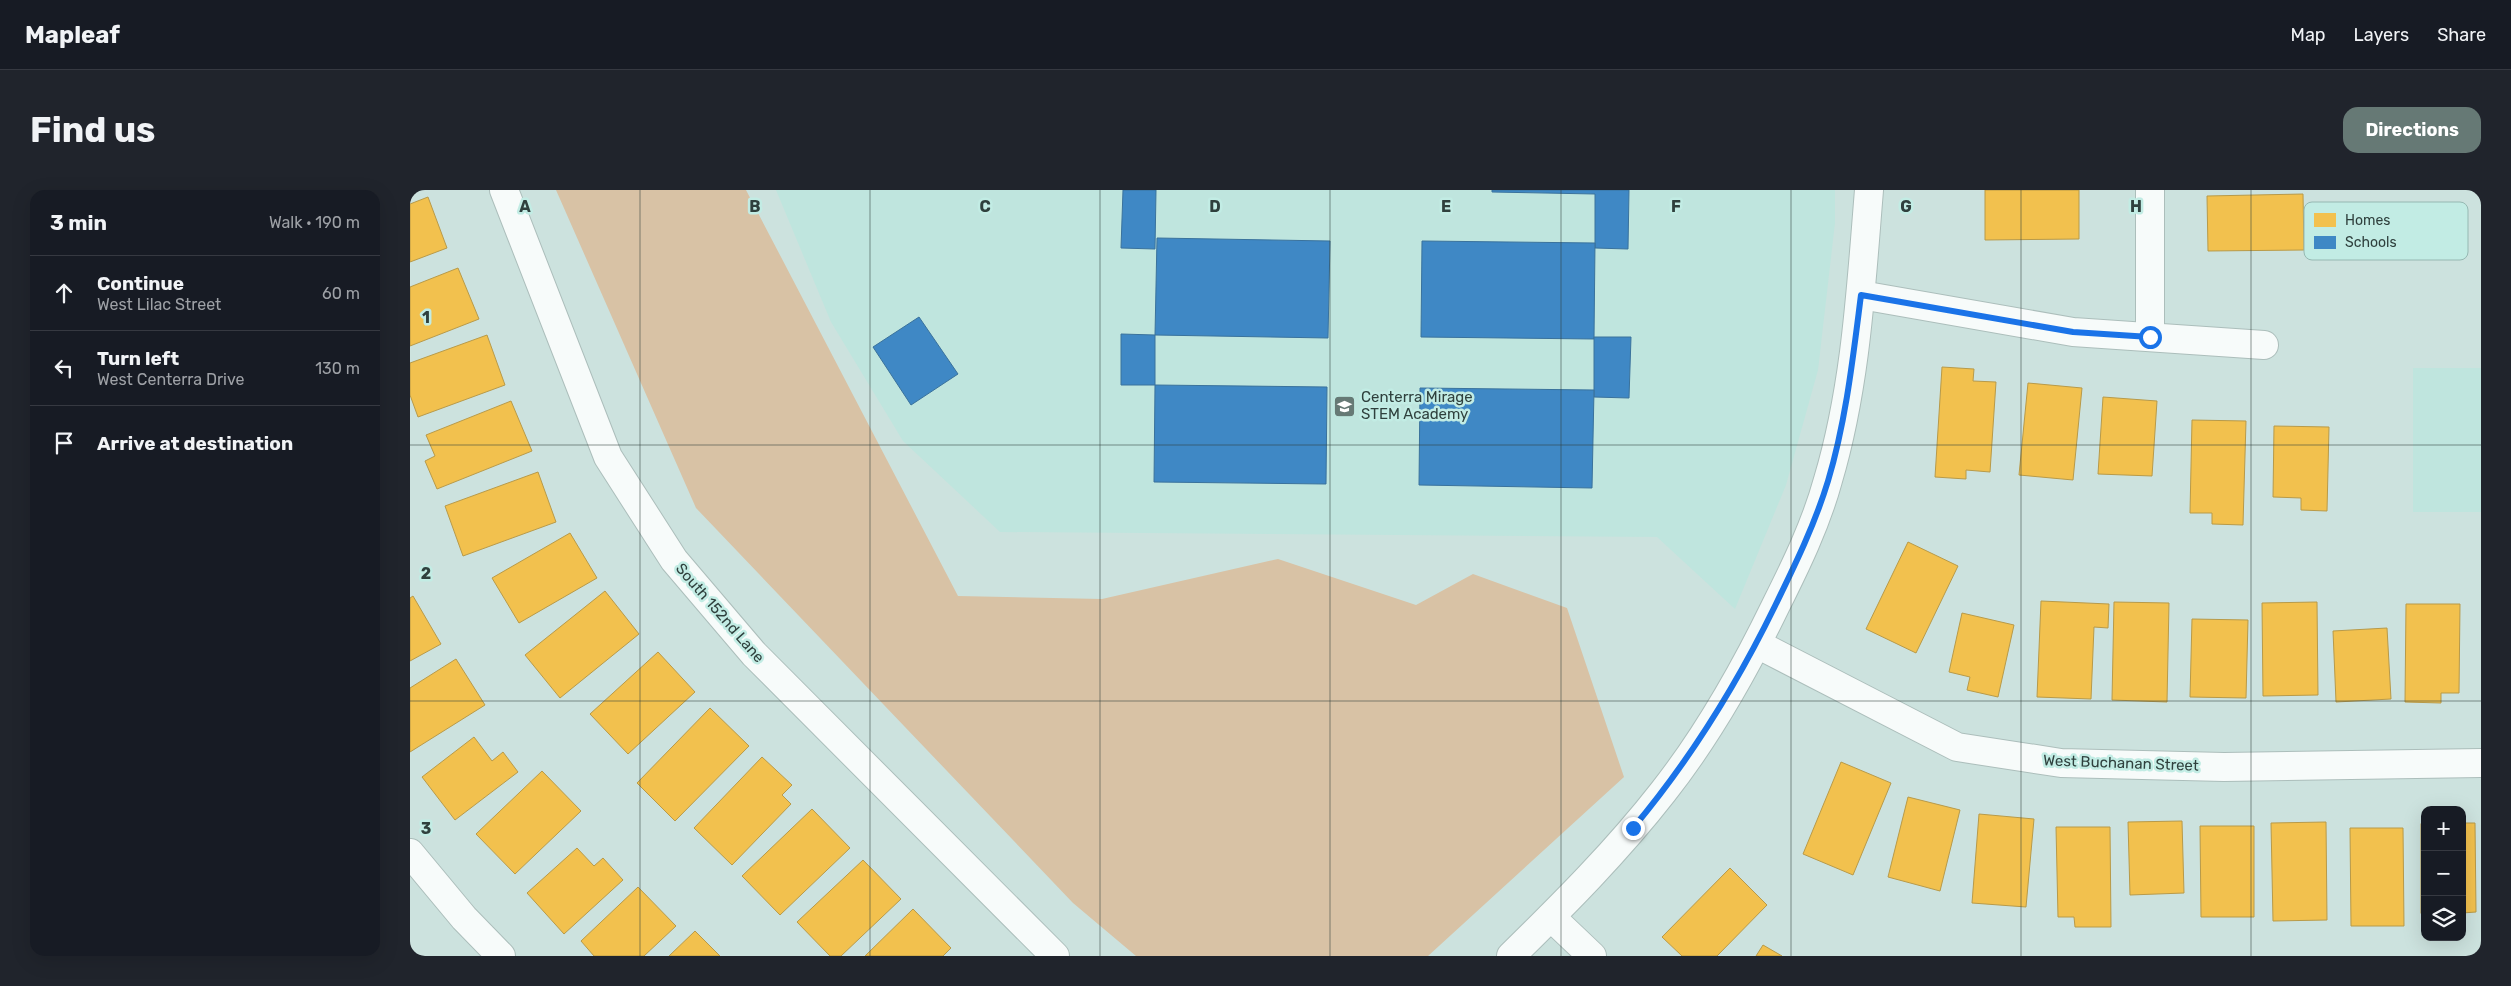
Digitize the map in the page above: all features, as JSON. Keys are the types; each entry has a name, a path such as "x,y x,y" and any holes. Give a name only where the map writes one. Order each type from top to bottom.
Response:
{"street":[{"name":"South 152nd Lane","path":"504,190 608,458 674,560 754,654 1055,956"},
{"path":"1511,956 1551,917 1663,792 1715,718 1757,644 1802,553 1828,480 1849,388 1861,295 1869,190"},
{"path":"2150,190 2150,337"},
{"path":"1861,295 2073,332 2264,344"},
{"name":"West Buchanan Street","path":"1757,644 1957,747 2062,763 2224,767 2481,763"},
{"path":"410,854 464,918 501,956"},
{"path":"1551,917 1592,956"}],"shaded area":[{"path":"556,190 746,190 958,596 1102,599 1278,559 1416,605 1473,574 1567,608 1624,777 1428,956 1136,956 1073,903 696,508"},
{"name":"Centerra Mirage STEM Academy","path":"776,190 1835,190 1835,223 1818,370 1786,485 1735,609 1657,537 1000,532 903,441 831,322"},
{"path":"2413,368 2481,368 2481,512 2413,512"}],"building: Homes":[{"path":"1985,190 2079,190 2079,239 1985,240"},
{"path":"2303,194 2304,250 2208,251 2207,196"},
{"path":"428,197 447,248 410,262 410,204"},
{"path":"458,268 479,319 410,346 410,287"},
{"path":"487,335 505,385 418,417 410,395 410,363"},
{"path":"1942,367 1974,369 1973,381 1996,382 1990,472 1966,470 1966,479 1935,477"},
{"path":"2028,383 2082,388 2073,480 2019,475"},
{"path":"2103,397 2157,401 2152,476 2098,474"},
{"path":"511,401 532,451 437,489 425,461 435,456 426,435"},
{"path":"2192,420 2246,421 2243,525 2212,524 2212,513 2190,513"},
{"path":"2274,426 2329,427 2327,511 2301,510 2301,498 2273,497"},
{"path":"538,472 556,522 463,556 445,506"},
{"path":"570,533 597,578 519,623 492,578"},
{"path":"1908,542 1958,566 1916,653 1866,629"},
{"path":"605,591 639,634 560,698 525,655"},
{"path":"413,596 441,644 410,661 410,598"},
{"path":"2041,601 2109,604 2108,628 2094,627 2091,699 2037,697"},
{"path":"2114,602 2169,603 2167,702 2112,700"},
{"path":"2317,602 2318,695 2263,696 2262,603"},
{"path":"2406,604 2460,604 2459,693 2441,693 2441,703 2405,702"},
{"path":"1962,613 2014,625 1998,697 1967,690 1970,677 1949,672"},
{"path":"2192,619 2248,620 2246,698 2190,697"},
{"path":"2387,628 2391,699 2336,702 2333,631"},
{"path":"658,652 695,692 628,754 590,714"},
{"path":"456,659 485,705 410,752 410,688"},
{"path":"710,708 749,746 675,821 637,783"},
{"path":"474,737 492,761 503,752 518,772 455,820 422,777"},
{"path":"762,757 792,785 782,795 791,804 732,865 694,828"},
{"path":"1841,762 1891,783 1853,875 1803,854"},
{"path":"542,771 581,811 515,874 476,834"},
{"path":"1908,797 1960,810 1940,891 1888,877"},
{"path":"812,809 850,848 780,915 742,876"},
{"path":"1979,814 2034,819 2026,907 1972,903"},
{"path":"2182,821 2184,893 2130,895 2128,822"},
{"path":"2326,822 2327,920 2273,921 2271,823"},
{"path":"2466,823 2475,823 2476,912 2466,913"},
{"path":"2200,826 2254,826 2254,917 2201,917"},
{"path":"2056,827 2110,827 2111,927 2075,927 2074,917 2058,917"},
{"path":"2350,828 2403,828 2404,926 2351,926"},
{"path":"577,848 594,866 603,858 623,880 564,934 527,893"},
{"path":"863,860 901,899 841,956 830,956 797,922"},
{"path":"1730,868 1767,905 1717,956 1682,956 1662,937"},
{"path":"638,887 676,926 644,956 594,956 581,941"},
{"path":"913,909 951,948 943,956 865,956"},
{"path":"695,931 720,956 669,956"},
{"path":"1763,945 1782,956 1756,956"}],"building: Schools":[{"path":"1123,190 1156,190 1155,249 1121,248"},
{"path":"1492,190 1629,190 1628,249 1595,248 1595,194 1492,192"},
{"path":"1157,238 1330,241 1328,338 1155,335"},
{"path":"1422,241 1595,243 1594,339 1421,337"},
{"path":"919,317 958,374 911,405 873,347"},
{"path":"1121,334 1155,335 1155,385 1121,385"},
{"path":"1594,337 1631,337 1629,398 1594,397"},
{"path":"1155,385 1327,387 1326,484 1154,482"},
{"path":"1420,388 1594,390 1592,488 1419,485"}],"place":[{"name":"Centerra Mirage STEM Academy","path":"1345,406"}],"route":[{"path":"1633,828 1663,792 1715,718 1757,644 1802,553 1828,480 1849,388 1861,295 2073,332 2150,337"}]}
